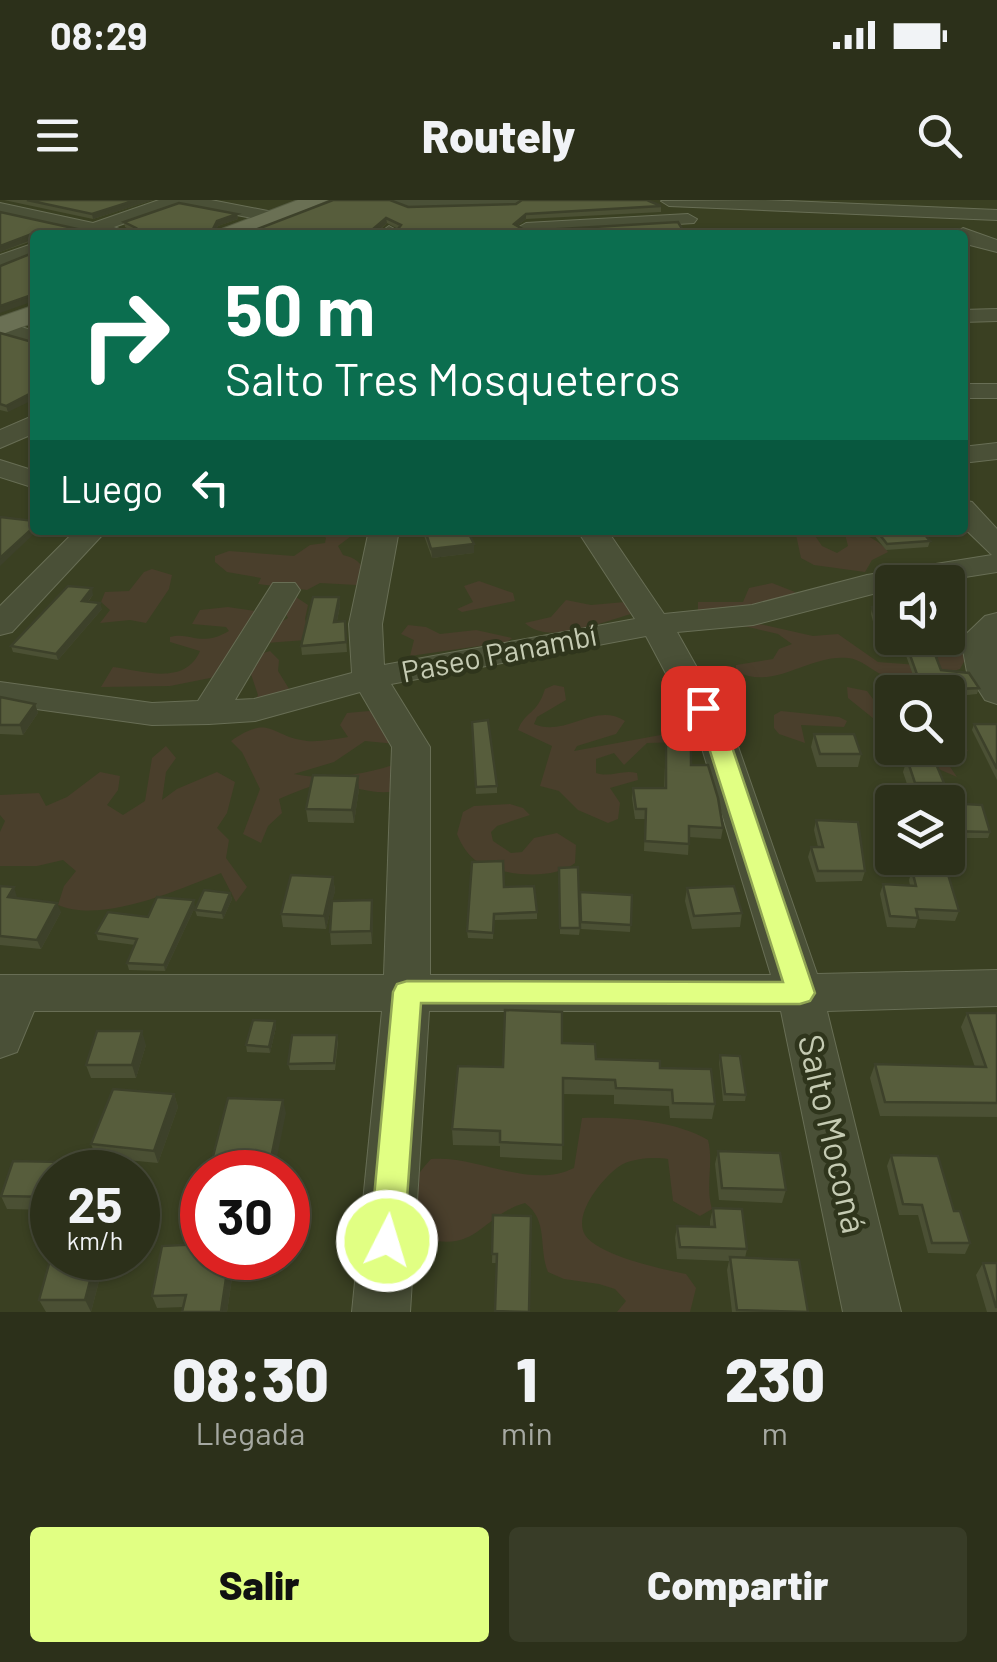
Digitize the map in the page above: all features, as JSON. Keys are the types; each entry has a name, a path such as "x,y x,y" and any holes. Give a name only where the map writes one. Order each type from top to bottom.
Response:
{"main road":[{"path":"241,230 317,200"},
{"path":"0,327 30,315"}],"street":[{"path":"89,230 175,200"},
{"path":"184,200 274,217"},
{"path":"390,200 412,204 518,200 524,230"},
{"path":"668,201 997,215"},
{"path":"668,201 698,230"},
{"path":"0,208 103,230"},
{"path":"956,230 958,214"},
{"path":"539,230 688,220"},
{"path":"968,239 997,246"},
{"path":"0,264 30,251"},
{"path":"0,264 30,273"},
{"path":"968,316 997,315"},
{"path":"0,327 30,336"},
{"path":"968,391 997,391"},
{"path":"0,440 30,425"},
{"path":"968,454 997,451"},
{"path":"0,468 30,478"},
{"path":"968,499 997,500"},
{"path":"968,515 997,547"},
{"path":"0,626 87,535"},
{"path":"382,1312 407,992 411,747 404,725 372,681 366,651 367,615 383,535"},
{"name":"Salto Moconá","path":"595,535 654,625 716,732 800,993 872,1312"},
{"name":"Paseo Panambí","path":"0,693 152,714 255,710 416,667 654,625 753,615 848,588 997,563"},
{"path":"209,713 284,590"},
{"path":"997,623 978,639 984,672 997,693"},
{"path":"0,1038 9,993 800,993 997,988"}],"shaded area":[{"path":"323,535 352,535 338,546 343,555 354,559 363,570 357,585 320,583 307,590 258,584 261,578 227,572 215,562 215,556 229,551 294,556 310,545 325,543"},
{"path":"796,535 814,535 822,546 837,553 848,546 845,535 865,535 888,552 872,560 865,572 814,565 801,558"},
{"path":"152,569 172,575 169,589 146,623 100,623 110,610 101,602 105,592 129,591 144,572"},
{"path":"479,581 513,593 515,601 462,612 457,609 473,602 464,586"},
{"path":"772,583 795,592 793,596 746,610 698,613 698,602 743,602 749,588"},
{"path":"293,595 308,605 305,619 310,635 306,640 266,643 268,629 288,618 283,608"},
{"path":"566,600 591,605 625,602 635,613 563,632 536,630 525,623 551,617"},
{"path":"228,607 255,611 246,643 222,661 226,666 220,676 170,686 101,687 113,667 162,674 184,669 200,651 170,642 170,637 203,639 229,631 226,627 192,624 200,610"},
{"path":"746,621 813,636 838,634 878,662 918,665 936,660 939,655 965,655 965,637 968,650 960,669 931,675 884,675 857,660 833,658 778,675 750,676 736,671 736,665 773,659 779,649 792,644 778,634 740,625"},
{"path":"408,625 440,634 476,630 512,638 507,642 410,656 414,640 401,634"},
{"path":"270,651 279,660 278,671 291,692 254,701 258,695 250,671 260,654"},
{"path":"554,685 564,687 566,700 537,717 534,724 557,727 602,715 625,721 616,734 577,746 574,751 693,729 697,736 681,742 647,743 624,765 614,753 596,759 596,773 637,773 638,780 610,788 620,803 618,819 608,823 578,810 559,791 540,786 552,746 518,730 545,689"},
{"path":"847,687 867,691 875,702 875,720 848,698"},
{"path":"391,709 396,744 365,741 334,762 294,774 350,775 405,761 400,790 380,792 330,784 309,787 279,799 282,813 268,826 261,843 243,834 260,789 242,752 231,741 263,728 307,741 348,737 340,725 347,713"},
{"path":"781,711 847,721 844,727 801,725 805,743 779,734 774,728 774,715"},
{"path":"166,746 176,758 166,772 162,800 217,772 235,782 227,813 217,828 229,840 226,858 247,887 236,902 221,873 117,908 76,910 58,905 64,886 76,871 63,860 37,866 0,866 0,832 5,821 0,815 0,795 39,793 46,806 67,797 100,772 120,776 118,790 107,805 123,815 145,801 152,758"},
{"path":"919,765 949,765 957,777"},
{"path":"510,804 530,815 497,826 491,832 493,841 511,853 522,852 534,838 557,833 576,845 575,863 553,872 525,874 497,870 472,858 457,834 463,812 474,806"},
{"path":"582,1118 663,1124 708,1140 712,1209 700,1216 673,1201 668,1159 651,1158 628,1162 616,1169 592,1195 583,1216 585,1235 603,1249 686,1274 696,1288 690,1312 617,1312 626,1301 615,1289 548,1272 540,1226 525,1203 457,1241 424,1238 411,1196 415,1180 431,1159 521,1174 557,1174 574,1168"}],"building":[{"path":"27,200 136,200 92,214"},
{"path":"333,200 390,200 408,207 516,204 522,200 647,200 661,206 526,214 514,224 524,230 397,230 401,225 386,218 374,230 255,230"},
{"path":"179,203 237,214 217,221 212,230 135,230 124,222"},
{"path":"0,212 82,230 30,230 30,235 0,246"},
{"path":"678,222 683,230 543,230"},
{"path":"30,254 30,296 0,306 0,266"},
{"path":"0,333 30,341 30,394 6,406 0,404"},
{"path":"0,517 30,520 30,531 0,558"},
{"path":"427,535 470,535 474,544 431,549"},
{"path":"880,535 925,535 930,541 887,544"},
{"path":"68,586 92,588 82,601 100,603 56,654 11,646"},
{"path":"313,597 339,597 334,622 345,621 346,642 301,646"},
{"path":"910,655 935,655 941,670 969,673 979,688 965,689 965,675 917,675"},
{"path":"0,697 35,704 20,725 0,725"},
{"path":"488,720 497,786 476,787 472,722"},
{"path":"974,724 997,724 997,769"},
{"path":"814,734 854,734 861,754 820,754"},
{"path":"666,741 691,742 691,765 708,765 718,798 723,828 689,826 689,844 645,841 646,809 636,809 633,788 666,788"},
{"path":"909,765 936,765 944,783 915,783"},
{"path":"313,775 358,776 352,810 306,809"},
{"path":"965,804 982,805 990,832 965,831"},
{"path":"816,820 858,822 865,871 818,871 811,847 823,847"},
{"path":"503,861 504,887 534,886 537,912 494,914 493,933 467,931 472,862"},
{"path":"578,867 580,928 560,928 559,868"},
{"path":"291,875 333,877 324,916 281,914"},
{"path":"913,875 948,875 959,911 916,909 918,918 890,916 883,884 916,886"},
{"path":"0,886 14,887 8,897 57,903 37,940 0,936"},
{"path":"734,886 742,913 694,916 687,888"},
{"path":"204,890 230,893 222,913 195,910"},
{"path":"580,892 632,895 631,925 581,922"},
{"path":"157,897 194,900 164,965 127,963 137,939 96,933 108,912 148,917"},
{"path":"372,900 371,931 330,932 332,901"},
{"path":"505,1010 562,1012 562,1043 595,1044 596,1059 660,1061 660,1068 711,1069 715,1104 673,1103 672,1090 616,1088 615,1080 563,1078 563,1145 500,1142 500,1131 452,1129 458,1066 503,1067"},
{"path":"967,1013 997,1013 997,1103 885,1102 875,1064 986,1067"},
{"path":"253,1020 275,1021 269,1047 246,1045"},
{"path":"97,1031 142,1031 132,1065 86,1065"},
{"path":"292,1035 337,1035 334,1063 288,1064"},
{"path":"720,1055 740,1056 746,1095 725,1094"},
{"path":"113,1089 174,1094 154,1150 91,1144"},
{"path":"228,1098 283,1100 273,1150 215,1150"},
{"path":"718,1151 780,1153 786,1190 722,1188"},
{"path":"891,1155 938,1156 954,1211 960,1211 970,1243 932,1243 922,1205 903,1204"},
{"path":"13,1161 30,1161 30,1197 1,1196"},
{"path":"713,1208 742,1209 747,1249 680,1247 677,1226 715,1227"},
{"path":"493,1215 531,1216 529,1312 495,1311 497,1254 492,1254"},
{"path":"180,1245 180,1280 226,1280 221,1312 182,1312 186,1295 152,1296 155,1280 160,1280 162,1246"},
{"path":"730,1257 799,1260 808,1312 737,1310"},
{"path":"983,1263 997,1263 997,1307 996,1307"},
{"path":"45,1280 90,1280 85,1300 39,1300"}],"route":[{"path":"387,1241 407,992 800,993 716,732 703,708"}]}
